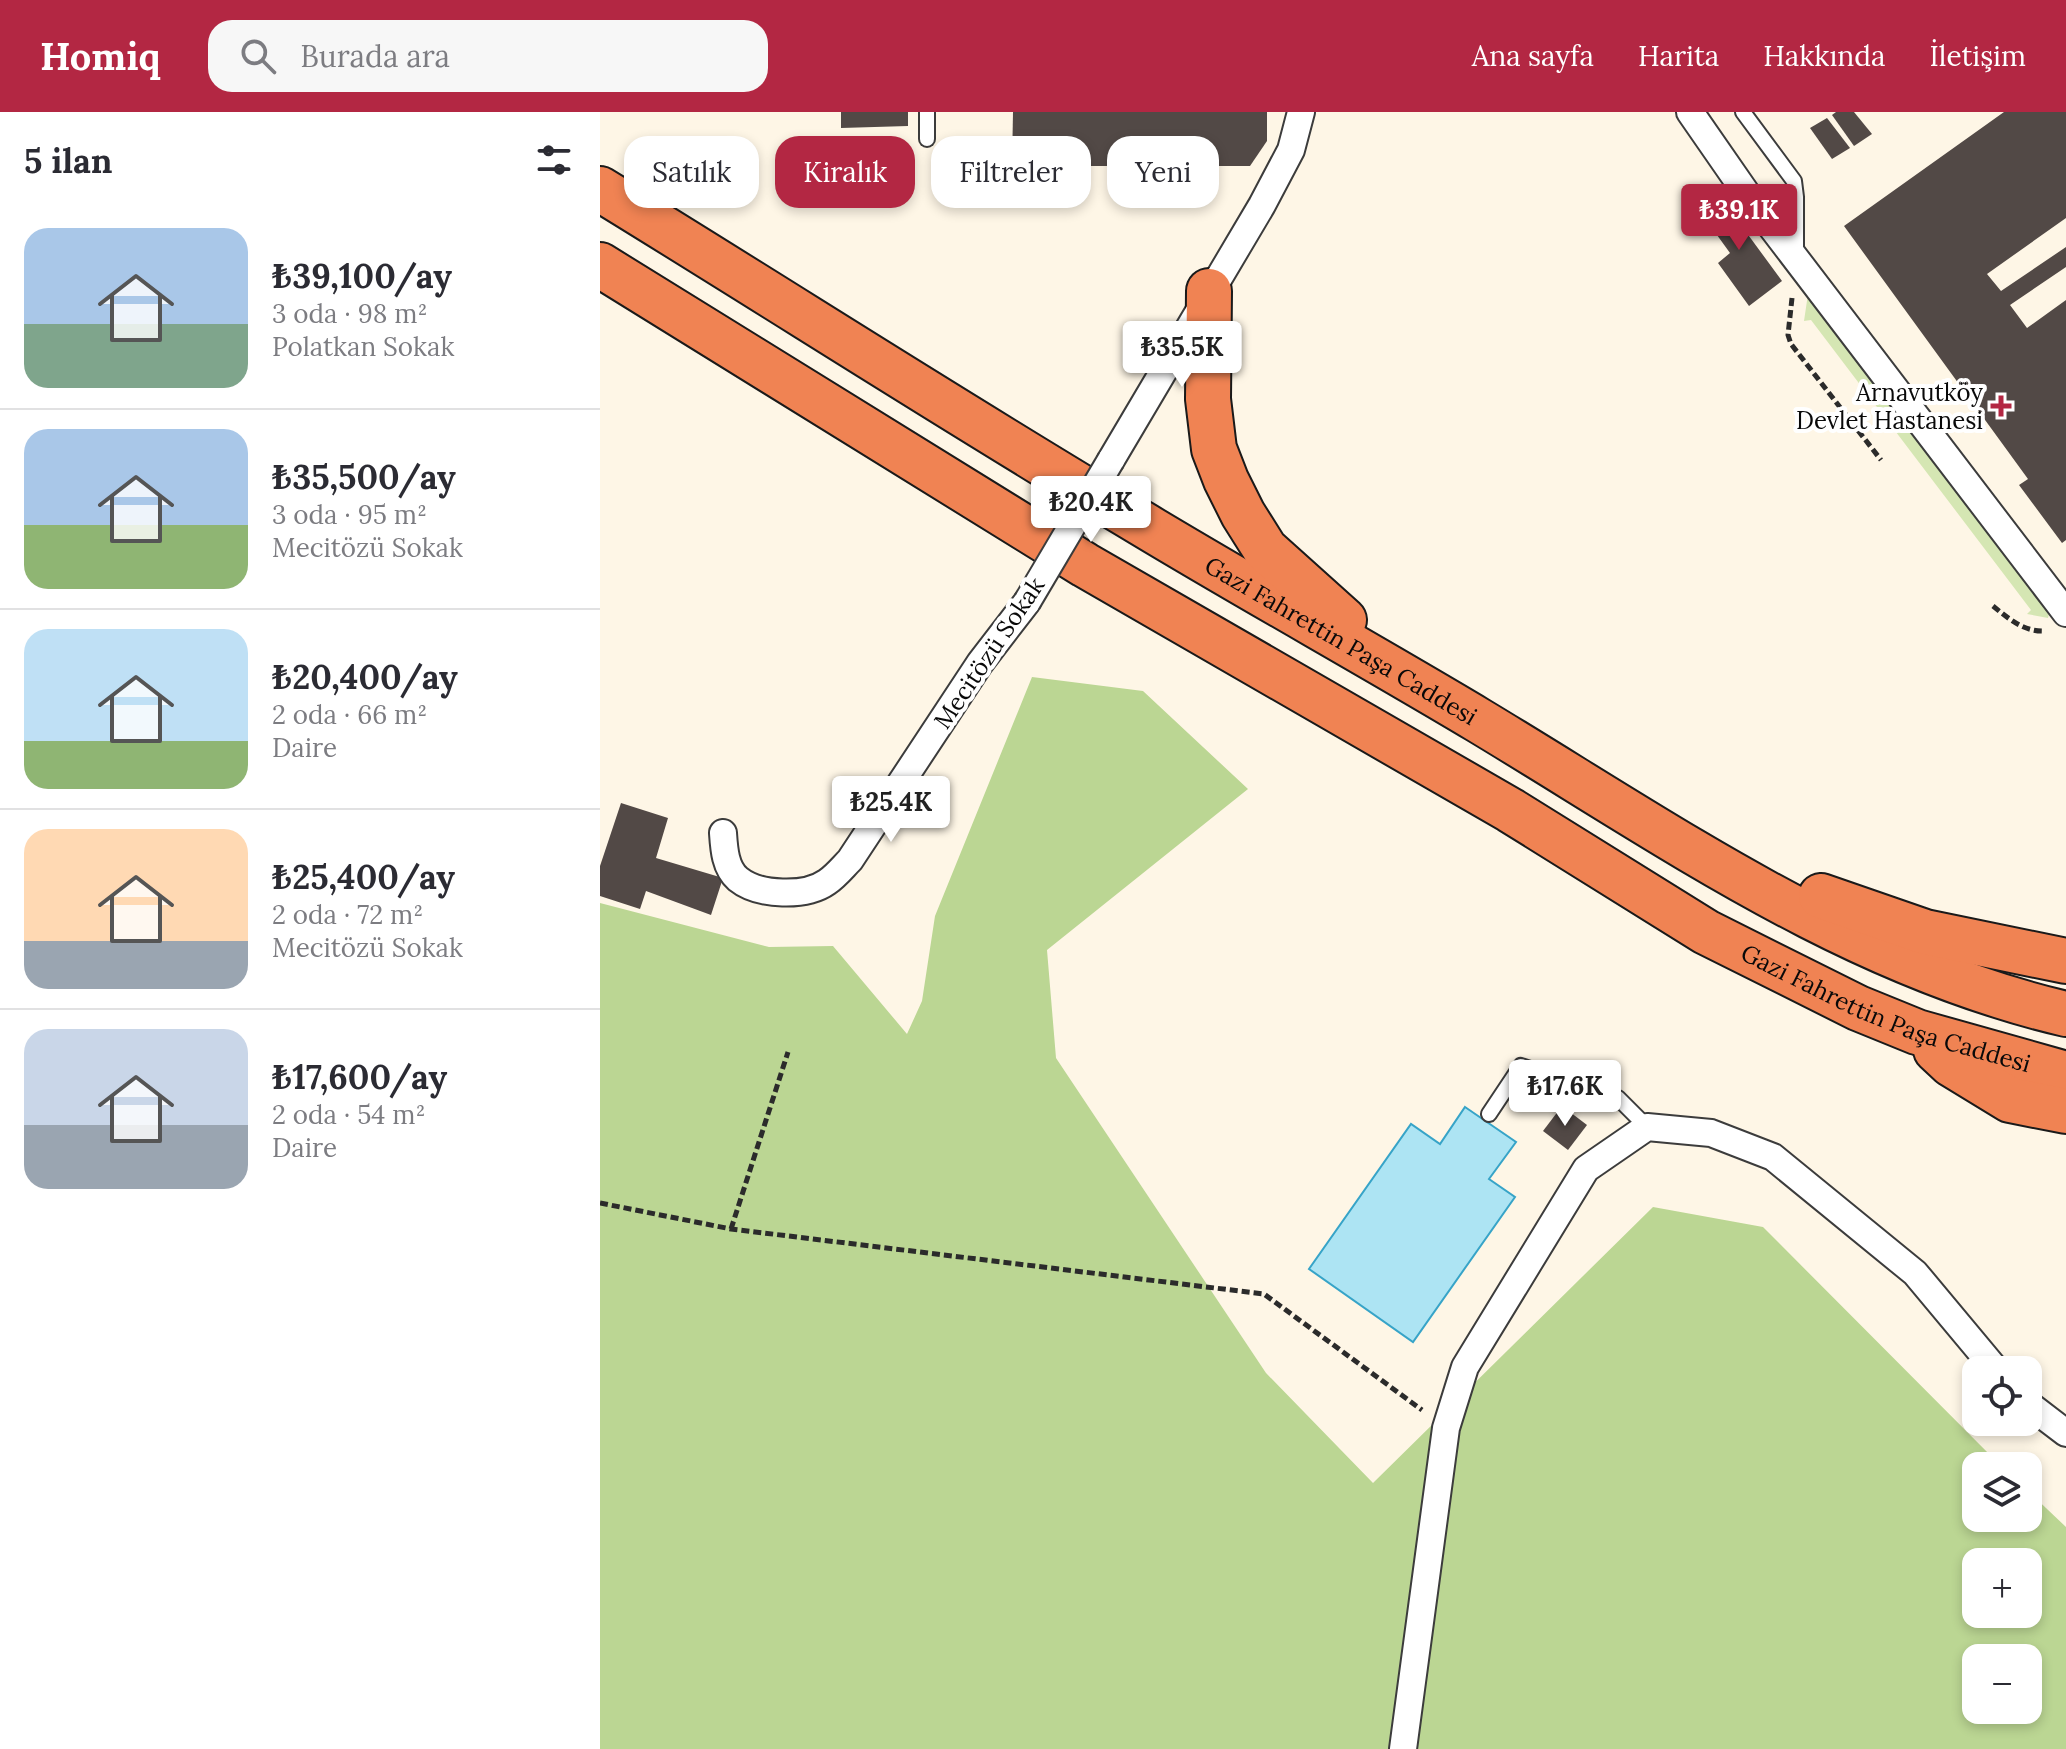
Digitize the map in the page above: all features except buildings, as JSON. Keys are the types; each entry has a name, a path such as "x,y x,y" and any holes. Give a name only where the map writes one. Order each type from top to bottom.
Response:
{"highway":[{"name":"Gazi Fahrettin Paşa Caddesi","path":"600,189 1137,521 1397,672 1699,857 1810,918 1879,950 1947,977 2066,1014"},
{"name":"Gazi Fahrettin Paşa Caddesi","path":"600,265 1085,565 1497,802 1706,932 1858,1008 1917,1032 2066,1074"},
{"path":"1209,291 1208,399 1214,449 1243,514 1265,549 1397,672"},
{"path":"1699,857 1766,876 1925,932 2066,961"},
{"path":"1917,1032 1951,1064 2010,1100 2066,1111"}],"street":[{"name":"Mecitözü Sokak","path":"723,833 724,856 737,878 760,889 786,894 825,883 850,860 980,663 1027,602 1137,420 1209,291 1262,205 1291,150 1301,112"},
{"path":"1690,112 1710,144 1796,257 2058,622"},
{"path":"1403,1749 1446,1428 1465,1367 1586,1169 1647,1127 1711,1133 1773,1157 1915,1273 1984,1356"},
{"path":"2042,1415 2066,1433"}],"lane":[{"path":"927,112 927,139"},
{"path":"1743,112 1794,181 1796,257"},
{"path":"1489,1114 1521,1066 1618,1098 1647,1127"}],"path":[{"path":"1796,257 1788,335 1791,344 1881,460"},
{"path":"1993,606 2022,627 2036,631 2058,622"},
{"path":"731,1229 788,1052"},
{"path":"600,1203 731,1229 1264,1294 1446,1428"}],"green space":[{"path":"1808,294 2049,614 2048,618 2027,614 2031,610 1811,320 1804,321"},
{"path":"1032,677 1143,691 1248,789 1047,950 1056,1058 1266,1373 1373,1483 1653,1207 1763,1227 1962,1427 1962,1436 1971,1436 1987,1452 1962,1452 1962,1532 2042,1532 2042,1504 2066,1527 2066,1749 600,1749 600,903 769,947 833,946 907,1034 922,1001 935,916"}],"water":[{"path":"1465,1107 1516,1142 1489,1179 1515,1197 1413,1342 1309,1269 1411,1124 1440,1144"}],"place":[{"name":"Arnavutköy Devlet Hastanesi","path":"2001,406"}]}
